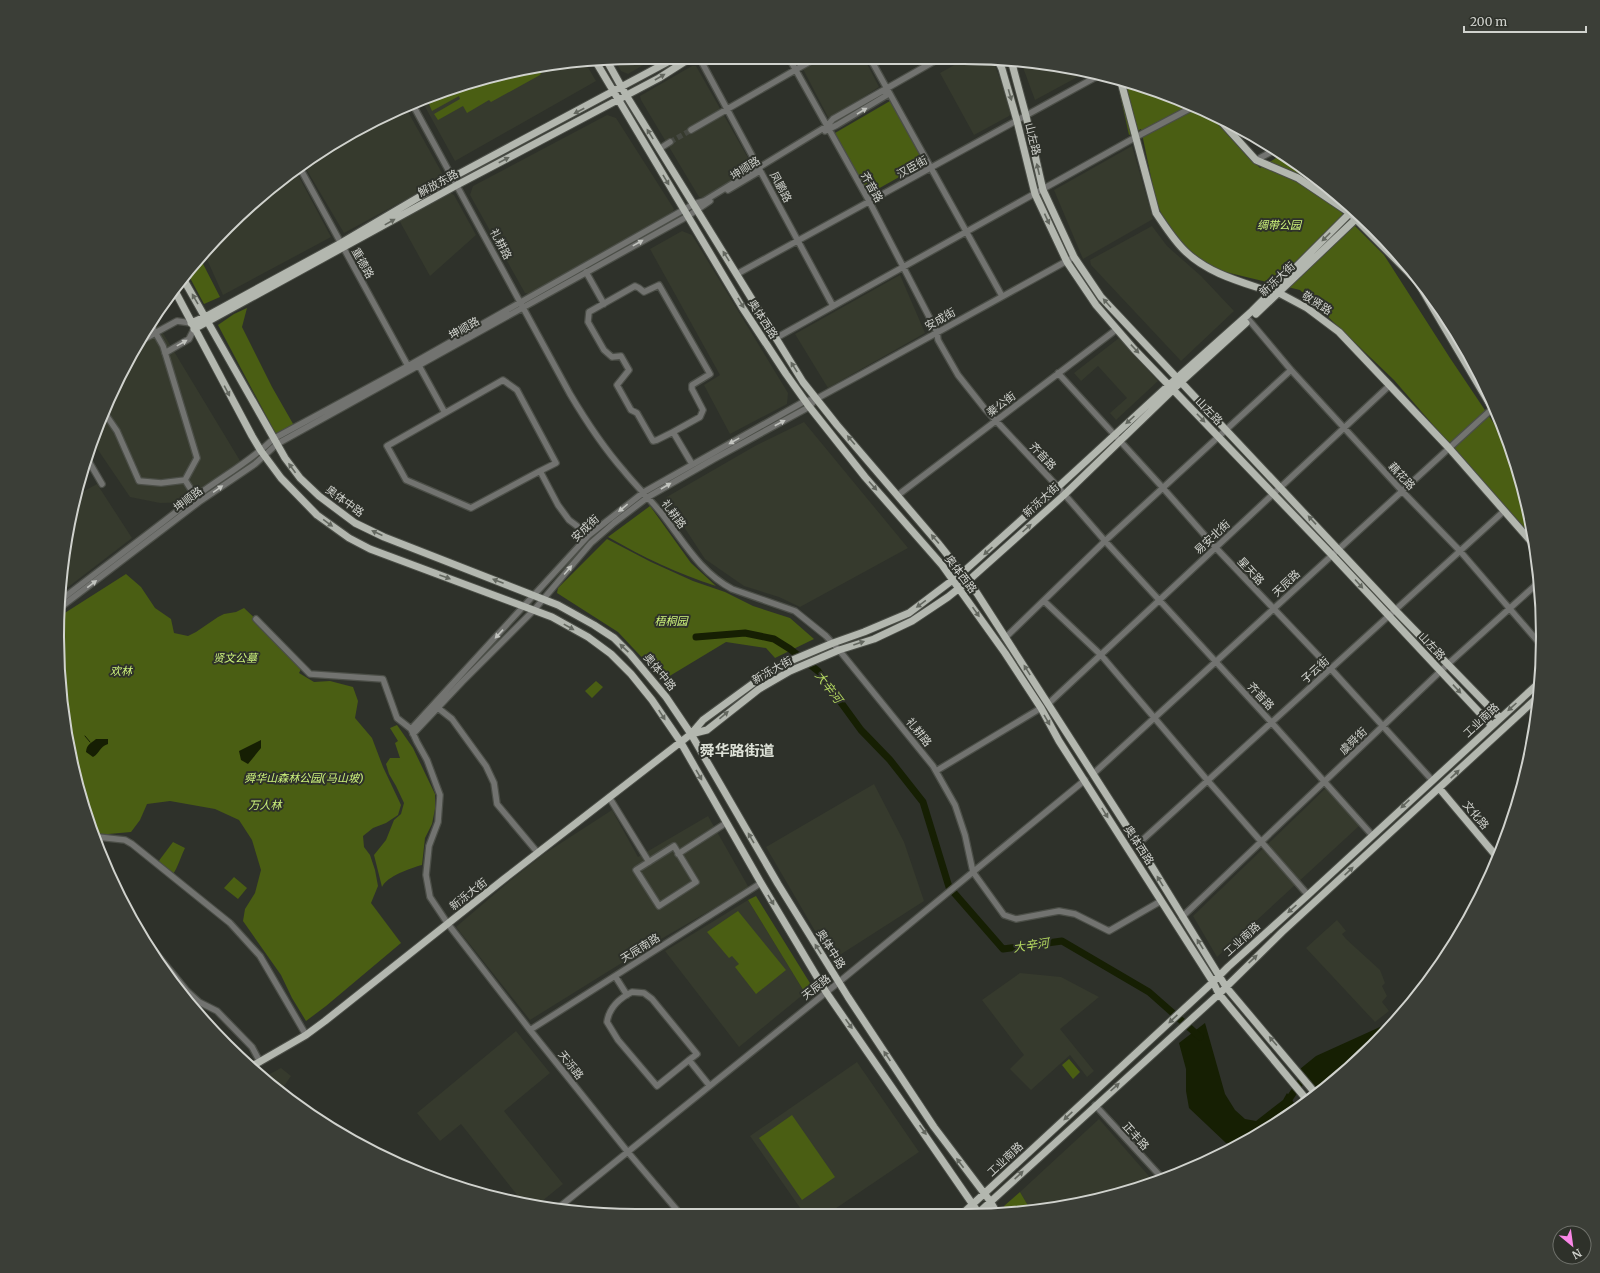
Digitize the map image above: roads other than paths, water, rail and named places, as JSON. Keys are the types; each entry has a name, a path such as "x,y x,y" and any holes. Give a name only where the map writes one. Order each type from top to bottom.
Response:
{"main road":[{"name":"解放东路","path":"342,245 453,177 665,64"},
{"name":"解放东路","path":"193,326 342,245 659,78 681,64"},
{"name":"奥体西路","path":"598,65 742,307 809,407 953,580 1005,653 1041,708 1059,741 1213,982 1219,994 1304,1097"},
{"name":"奥体西路","path":"609,65 626,95 803,382 968,581 1138,844 1226,987 1313,1090"},
{"name":"山左路","path":"1000,65 1017,121 1035,194 1066,260 1096,305 1171,387 1332,555 1492,726"},
{"name":"山左路","path":"1013,66 1043,190 1074,257 1101,297 1395,610 1500,718"},
{"name":"敬贤路","path":"1122,87 1156,213 1168,231 1186,252 1214,272 1275,292 1308,308 1339,332 1449,448 1527,538"},
{"path":"1228,129 1256,160 1298,178 1333,199"},
{"name":"新泺大街","path":"257,1063 306,1035 680,741 691,734 707,730 758,689 790,671 839,650 874,639 912,620 968,581 1064,495 1121,441 1171,387 1249,320 1349,214"},
{"name":"新泺大街","path":"1179,380 1252,311 1355,220"},
{"name":"奥体中路","path":"185,284 275,442 300,478 319,496 355,523 404,545 558,605 614,638 644,669 666,697 691,734 778,884 839,982 934,1127 994,1208"},
{"path":"177,295 263,453 281,478 317,515 349,538 370,549 552,617 588,637 611,654 631,674 652,700 680,741 726,823 826,992 974,1203 976,1209"},
{"path":"1433,308 1476,382"},
{"name":"新泺大街","path":"691,734 702,720 755,682 786,663 833,643 864,632 909,612 962,573 1058,487 1114,434 1159,394 1171,387"},
{"name":"工业南路","path":"968,1209 1219,975 1534,688"},
{"name":"工业南路","path":"983,1208 1095,1105 1219,994 1282,932 1532,703"},
{"name":"文化路","path":"1439,788 1493,853"}],"street":[{"name":"凤鹏路","path":"703,64 833,306"},
{"name":"齐音路","path":"793,64 869,202 937,333 938,340 958,374 984,409 1058,487 1105,541 1272,723 1372,835"},
{"path":"691,130 805,64"},
{"path":"873,64 1002,296"},
{"name":"坤顺路","path":"522,305 586,272 686,213 828,127 833,119 929,64"},
{"name":"汉臣街","path":"737,274 1092,79"},
{"name":"礼耕路","path":"415,109 570,394 596,436 624,472 644,492 693,557 705,570 724,585 752,598 795,612 833,643 936,771 955,805 965,835 973,872"},
{"path":"776,338 1136,137 1187,110"},
{"path":"659,148 670,142"},
{"path":"1256,160 1269,153"},
{"name":"重德路","path":"302,172 408,366"},
{"name":"坤顺路","path":"275,442 686,213"},
{"name":"安成街","path":"412,732 589,535 644,492 805,401 816,399 1066,260 1074,257"},
{"path":"586,272 604,304"},
{"path":"659,285 710,374 708,377 692,386 692,389 703,410 702,414 700,417 673,432 653,441 637,413 631,410 617,385 629,370 621,356 612,357 604,350 588,322 589,312 635,286 644,292 659,285"},
{"name":"藕花路","path":"1249,320 1291,370 1402,491 1460,551 1536,639"},
{"path":"149,336 177,321 193,326 189,339 165,353"},
{"path":"153,329 165,353 197,458 185,480"},
{"name":"秦公街","path":"898,495 1117,329"},
{"path":"418,363 445,413"},
{"name":"坤顺路","path":"65,597 263,453 275,442 408,366 418,363"},
{"path":"1005,638 1105,541 1291,370"},
{"name":"星天路","path":"1058,373 1216,548 1331,669 1432,780"},
{"path":"503,380 516,390 556,463 540,471 472,508 406,480 386,446 503,380"},
{"name":"易安北街","path":"1048,704 1390,385"},
{"name":"安成街","path":"542,600 591,544 648,497 809,407 816,399"},
{"name":"天辰路","path":"1093,774 1489,411"},
{"path":"108,417 117,430 139,481 161,483 185,480"},
{"path":"673,432 692,464"},
{"path":"91,464 102,484"},
{"path":"540,471 558,505 569,520 589,535"},
{"path":"185,480 198,500"},
{"name":"坤顺路","path":"65,604 198,500"},
{"name":"子云街","path":"1138,844 1504,511"},
{"name":"虞舜街","path":"1182,917 1440,671 1534,587"},
{"path":"256,619 310,674 383,679 397,718 412,732 438,708 542,600"},
{"path":"1044,601 1101,655 1208,781 1308,895"},
{"path":"438,708 452,720 486,766 494,783 497,804 538,853"},
{"path":"936,771 1041,708"},
{"name":"天泺路","path":"412,732 427,760 440,795 438,822 429,846 426,875 430,897 448,924 530,1030 627,1152 676,1209"},
{"name":"天辰路","path":"563,1204 839,982 1084,780"},
{"path":"609,797 649,862"},
{"path":"678,854 726,823"},
{"path":"101,837 125,840 132,844 230,924 260,956 306,1035"},
{"path":"674,846 678,854 696,882 659,906 636,870 674,846"},
{"path":"973,872 1004,915 1016,919 1059,911 1075,914 1109,930 1161,901"},
{"name":"天辰南路","path":"530,1030 761,883"},
{"path":"614,976 627,995"},
{"path":"180,983 199,1002 217,1011 252,1047 257,1063"},
{"path":"632,992 644,994 652,999 697,1054 689,1060 656,1086 618,1040 606,1022 617,1002 632,992"},
{"path":"689,1060 709,1085"},
{"name":"正丰路","path":"1095,1105 1159,1175"}],"waterway":[{"name":"大辛河","path":"696,637 745,633 774,639 790,649 818,671 861,730 890,760 923,802 949,887 1003,949 1062,941 1149,992 1200,1037"},
{"path":"85,736 90,742"},
{"name":"大辛河","path":"1285,1105 1306,1074"}],"tunnel":[{"path":"670,142 691,130"}],"district":[{"name":"舜华路街道","path":"737,750"}],"park label":[{"name":"绸带公园","path":"1279,225"},
{"name":"梧桐园","path":"671,621"},
{"name":"贤文公墓","path":"235,658"},
{"name":"欢林","path":"121,671"},
{"name":"舜华山森林公园(马山坡)","path":"304,778"},
{"name":"万人林","path":"265,805"}]}
